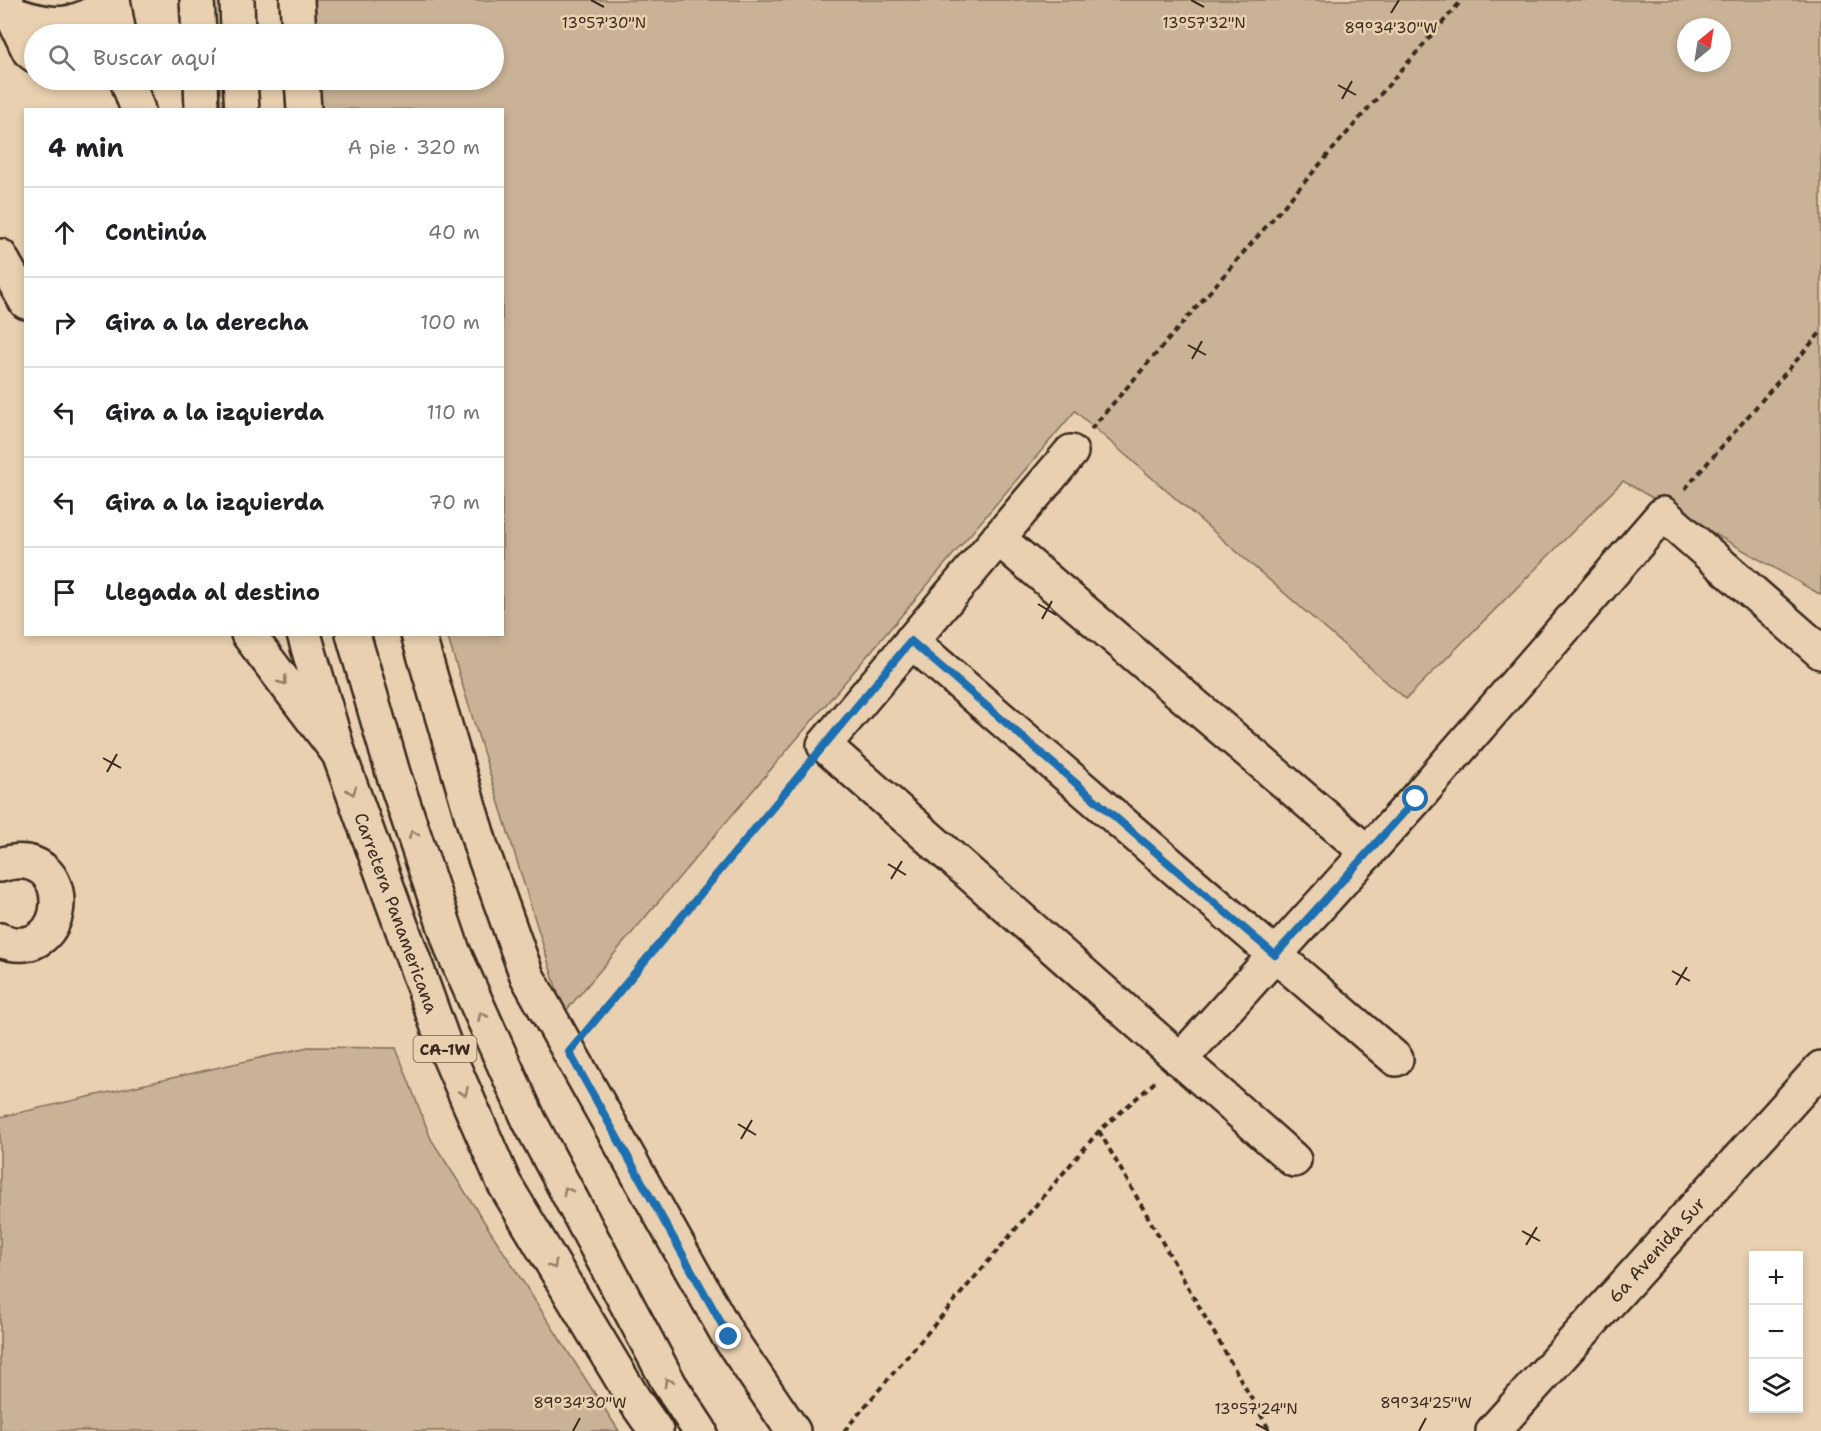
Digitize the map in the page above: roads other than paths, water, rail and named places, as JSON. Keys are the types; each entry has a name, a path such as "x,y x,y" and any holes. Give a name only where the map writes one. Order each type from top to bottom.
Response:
{"main road":[{"path":"8,6 43,24 65,23 93,15 113,0 117,24"},
{"path":"197,0 198,24"},
{"path":"237,0 238,24"},
{"path":"297,0 298,24"},
{"path":"8,6 24,42"},
{"path":"131,90 137,108"},
{"path":"201,90 202,108"},
{"path":"241,90 242,108"},
{"path":"303,90 304,108"},
{"path":"1,264 24,299"},
{"path":"1071,452 824,745 1294,1160"},
{"path":"1180,1059 1368,853 1663,514 1821,652"},
{"path":"998,538 1368,853"},
{"path":"250,636 339,754"},
{"name":"Carretera Panamericana","path":"305,636 339,754 447,1052 504,1183 634,1401 656,1431"},
{"name":"CA-1W","path":"354,636 393,773 453,951 529,1120 670,1385 700,1431"},
{"path":"419,636 481,847 527,976 729,1337 793,1431"},
{"path":"911,641 1396,1059"},
{"path":"0,865 25,862 38,867 56,887 59,901 57,915 51,927 42,936 15,944 0,940"},
{"name":"6a Avenida Sur","path":"1493,1431 1821,1068"}]}
